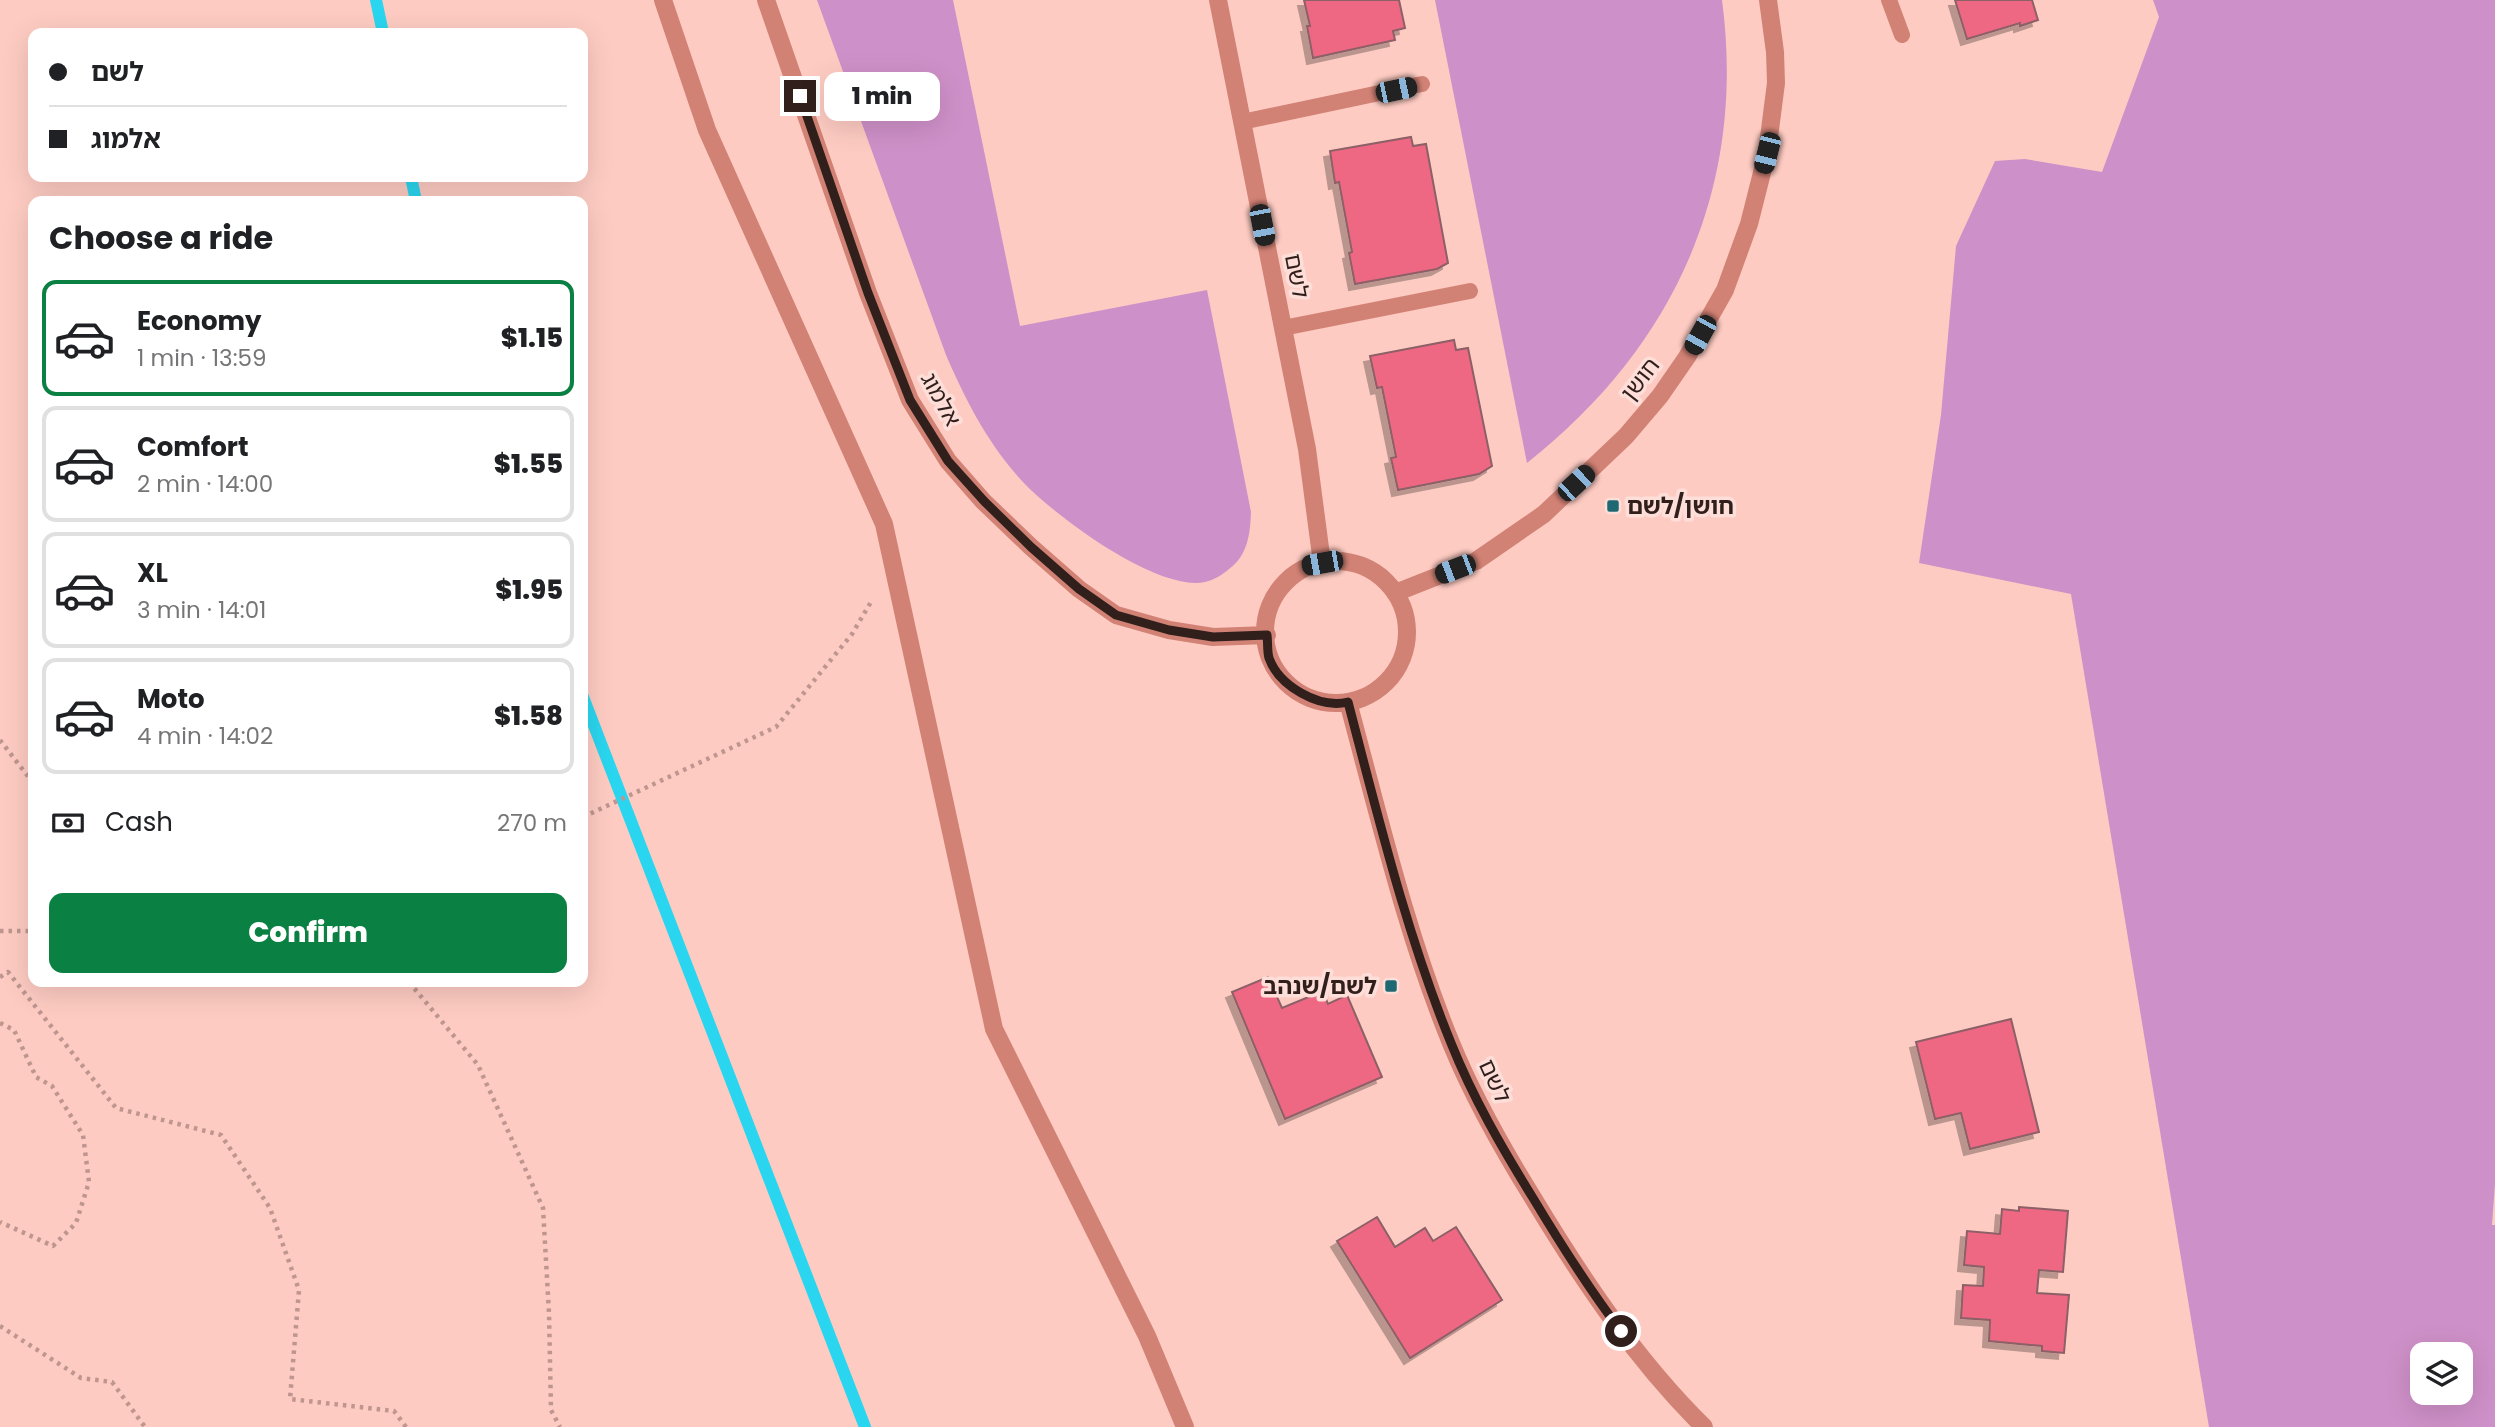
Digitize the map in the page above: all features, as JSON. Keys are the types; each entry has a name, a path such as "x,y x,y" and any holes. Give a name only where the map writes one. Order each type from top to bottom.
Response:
{"street":[{"path":"663,0 707,130 884,524 994,1029 1147,1336 1185,1427"},
{"name":"אלמוג","path":"766,0 868,293 910,400 948,461 1031,547 1079,589 1116,615 1169,630 1213,637 1267,635"},
{"name":"לשם","path":"1218,0 1307,449 1322,563"},
{"name":"חושן","path":"1395,593 1476,561 1544,514 1626,436 1660,396 1687,357 1725,290 1749,224 1767,153 1776,83 1776,52 1768,0"},
{"path":"1340,560 1377,573 1395,593 1404,610 1407,639 1394,674 1373,693 1348,702 1320,702 1290,687 1270,659 1265,625 1270,603 1284,582 1307,566 1322,563 1340,560"},
{"name":"לשם","path":"1348,702 1415,944 1451,1044 1490,1127 1604,1309 1673,1396 1704,1427"}],"lane":[{"path":"1889,0 1902,35"},
{"path":"1242,122 1422,84"},
{"path":"1283,328 1470,292"}],"path":[{"path":"588,815 776,727 852,634 893,563"},
{"path":"0,740 28,776"},
{"path":"0,931 28,931"},
{"path":"0,977 8,972 116,1108 221,1135 270,1208 299,1290 290,1399 394,1411 406,1427"},
{"path":"413,987 478,1065 543,1208 551,1410 560,1427"},
{"path":"0,1023 14,1030 36,1077 52,1086 83,1135 89,1182 76,1223 53,1246 0,1222"},
{"path":"0,1325 81,1378 112,1382 145,1427"}],"shaded area":[{"path":"817,0 953,0 1020,326 1207,290 1251,512 1249,536 1244,551 1224,573 1205,582 1185,582 1135,564 1058,513 1023,482 999,453 970,405 946,355"},
{"path":"1435,0 1722,0 1727,69 1723,135 1710,199 1689,258 1660,315 1623,368 1579,418 1527,463"},
{"path":"2153,0 2495,0 2495,1184 2492,1225 2495,1225 2495,1427 2209,1427 2071,594 1919,563 1941,415 1956,246 1995,161 2025,159 2102,172 2159,17"}],"building":[{"path":"1304,0 1399,0 1405,28 1393,31 1395,40 1313,58"},
{"path":"1955,0 2032,0 2038,20 1967,39"},
{"path":"1411,137 1413,146 1426,144 1448,263 1437,269 1355,284 1339,182 1335,183 1330,151"},
{"path":"1454,340 1456,350 1468,348 1492,466 1479,474 1398,490 1391,458 1396,457 1382,387 1377,388 1370,356"},
{"path":"1268,977 1282,1008 1323,991 1328,1004 1347,995 1382,1077 1285,1119 1232,992"},
{"path":"2011,1019 2039,1132 1970,1149 1961,1113 1935,1119 1916,1042"},
{"path":"2019,1207 2068,1211 2063,1272 2039,1270 2037,1293 2069,1295 2064,1353 2042,1351 2042,1346 1989,1341 1990,1320 1961,1318 1963,1285 1983,1286 1984,1267 1964,1265 1967,1231 2000,1234 2002,1209 2019,1211"},
{"path":"1377,1217 1395,1247 1425,1228 1433,1241 1456,1227 1502,1300 1410,1358 1337,1241"}],"waterway":[{"path":"376,0 382,28"},
{"path":"412,182 415,196"},
{"path":"588,710 865,1427"}],"place":[{"name":"חושן/לשם","path":"1613,506"},
{"name":"לשם/שנהב","path":"1391,986"}],"route":[{"path":"800,96 868,293 910,400 948,461 984,501 1079,589 1116,615 1169,630 1213,637 1267,635 1270,659 1290,687 1320,702 1348,702 1415,944 1451,1044 1490,1127 1548,1223 1621,1331"}]}
